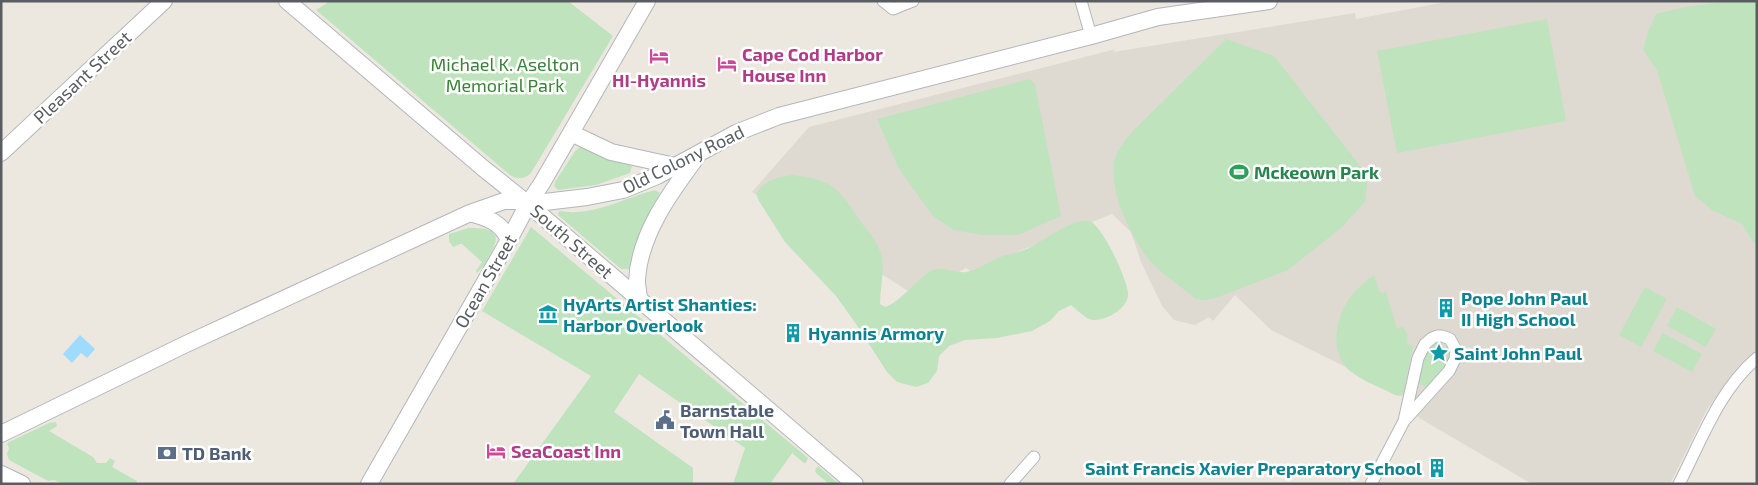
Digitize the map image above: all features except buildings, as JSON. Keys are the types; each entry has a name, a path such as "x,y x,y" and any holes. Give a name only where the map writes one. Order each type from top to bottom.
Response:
{"main road":[{"name":"Pleasant Street","path":"1,153 164,1"},
{"name":"South Street","path":"287,1 855,484"},
{"name":"Ocean Street","path":"369,484 528,204 647,1"},
{"name":"Old Colony Road","path":"1,434 184,345 470,213 504,201 528,204 605,194 638,184 736,133 779,116 1158,17 1269,1"},
{"path":"571,133 611,152 675,166"},
{"path":"639,300 637,282 643,250 648,237 669,196 698,154"},
{"path":"470,213 494,221 504,230 509,240"},
{"path":"1,474 22,484"}],"street":[{"path":"883,1 893,9 912,1"},
{"path":"1081,1 1091,36"},
{"path":"1371,484 1404,421 1448,371 1455,359 1457,354 1456,346 1445,336 1432,338 1425,344 1418,358 1404,421"},
{"path":"1679,484 1712,418 1730,388 1744,369 1757,358"},
{"path":"1010,484 1034,457"}],"shaded area":[{"name":"Pope John Paul II High School","path":"1451,1 1757,1 1757,351 1730,377 1706,411 1670,484 1532,484 1409,412 1409,402 1404,396 1271,330 1235,295 1213,321 1209,317 1195,325 1174,320 1162,306 1141,262 1131,232 1112,214 1017,252 985,283 966,268 916,296 752,192 809,127 1116,49 1113,52 1355,13 1356,19"}],"green space":[{"name":"Michael K. Aselton Memorial Park","path":"330,1 568,1 613,36 531,173 524,178 519,178 510,175 316,10"},
{"path":"1731,1 1757,1 1757,248 1742,224 1712,210 1695,196 1657,70 1643,50 1656,14 1685,7"},
{"path":"1547,19 1566,121 1397,153 1377,51"},
{"name":"Mckeown Park","path":"1226,39 1274,56 1368,176 1365,202 1341,228 1288,270 1216,298 1205,300 1196,299 1162,272 1151,262 1136,241 1118,199 1113,171 1116,155 1131,133"},
{"path":"1029,79 1035,84 1061,216 1018,235 983,235 954,230 933,216 899,169 877,119"},
{"path":"580,147 632,166 630,173 596,185 558,190 554,186 555,182 575,151"},
{"path":"792,175 817,180 834,188 847,201 872,236 882,257 883,271 880,304 885,307 902,297 929,272 939,269 961,272 970,271 1001,257 1027,249 1066,227 1082,221 1089,221 1094,224 1107,241 1127,286 1127,299 1125,304 1114,314 1101,319 1089,319 1071,305 1059,311 1050,321 1032,331 997,338 965,340 949,346 939,356 937,371 928,383 916,387 897,382 887,372 836,296 785,242 759,201 756,194 763,186 776,178"},
{"path":"655,190 660,193 643,227 632,269 621,269 558,215 559,211 584,211 608,206"},
{"path":"531,227 808,458 806,463 793,454 793,452 770,484 733,484 745,448 639,374 614,412 693,468 693,484 513,484 591,376 482,311"},
{"path":"469,228 488,230 495,235 496,239 491,253 477,273 476,271 482,262 462,244 453,247 449,241 449,234"},
{"path":"1374,275 1380,293 1386,292 1397,328 1403,327 1408,335 1407,344 1413,346 1404,392 1401,396 1360,378 1343,364 1339,355 1336,336 1340,316 1349,299"},
{"path":"1645,287 1667,299 1641,347 1619,335"},
{"path":"1677,307 1716,329 1706,347 1667,326"},
{"path":"1663,333 1702,354 1692,372 1653,351"},
{"path":"1436,343 1442,343 1442,345 1434,349 1432,354 1434,358 1440,360 1446,358 1448,353 1445,347 1447,345 1450,356 1441,373 1428,388 1418,383 1426,355"},
{"path":"56,422 57,426 49,431 93,457 97,463 106,463 110,458 115,461 112,467 137,481 136,484 63,484 54,480 48,481 9,460 7,444 9,442 49,423"},
{"path":"818,466 839,484 829,484 816,473 815,470"}],"water":[{"path":"80,335 95,349 87,358 81,353 72,363 63,354"}],"place":[{"name":"HI-Hyannis","path":"659,56"},
{"name":"Cape Cod Harbor House Inn","path":"727,64"},
{"name":"Mckeown Park","path":"1239,172"},
{"name":"Pope John Paul II High School","path":"1446,308"},
{"name":"HyArts Artist Shanties: Harbor Overlook","path":"548,314"},
{"name":"Hyannis Armory","path":"793,333"},
{"name":"Saint John Paul","path":"1439,353"},
{"name":"Barnstable Town Hall","path":"665,420"},
{"name":"SeaCoast Inn","path":"496,451"},
{"name":"TD Bank","path":"167,453"},
{"name":"Saint Francis Xavier Preparatory School","path":"1437,468"}]}
